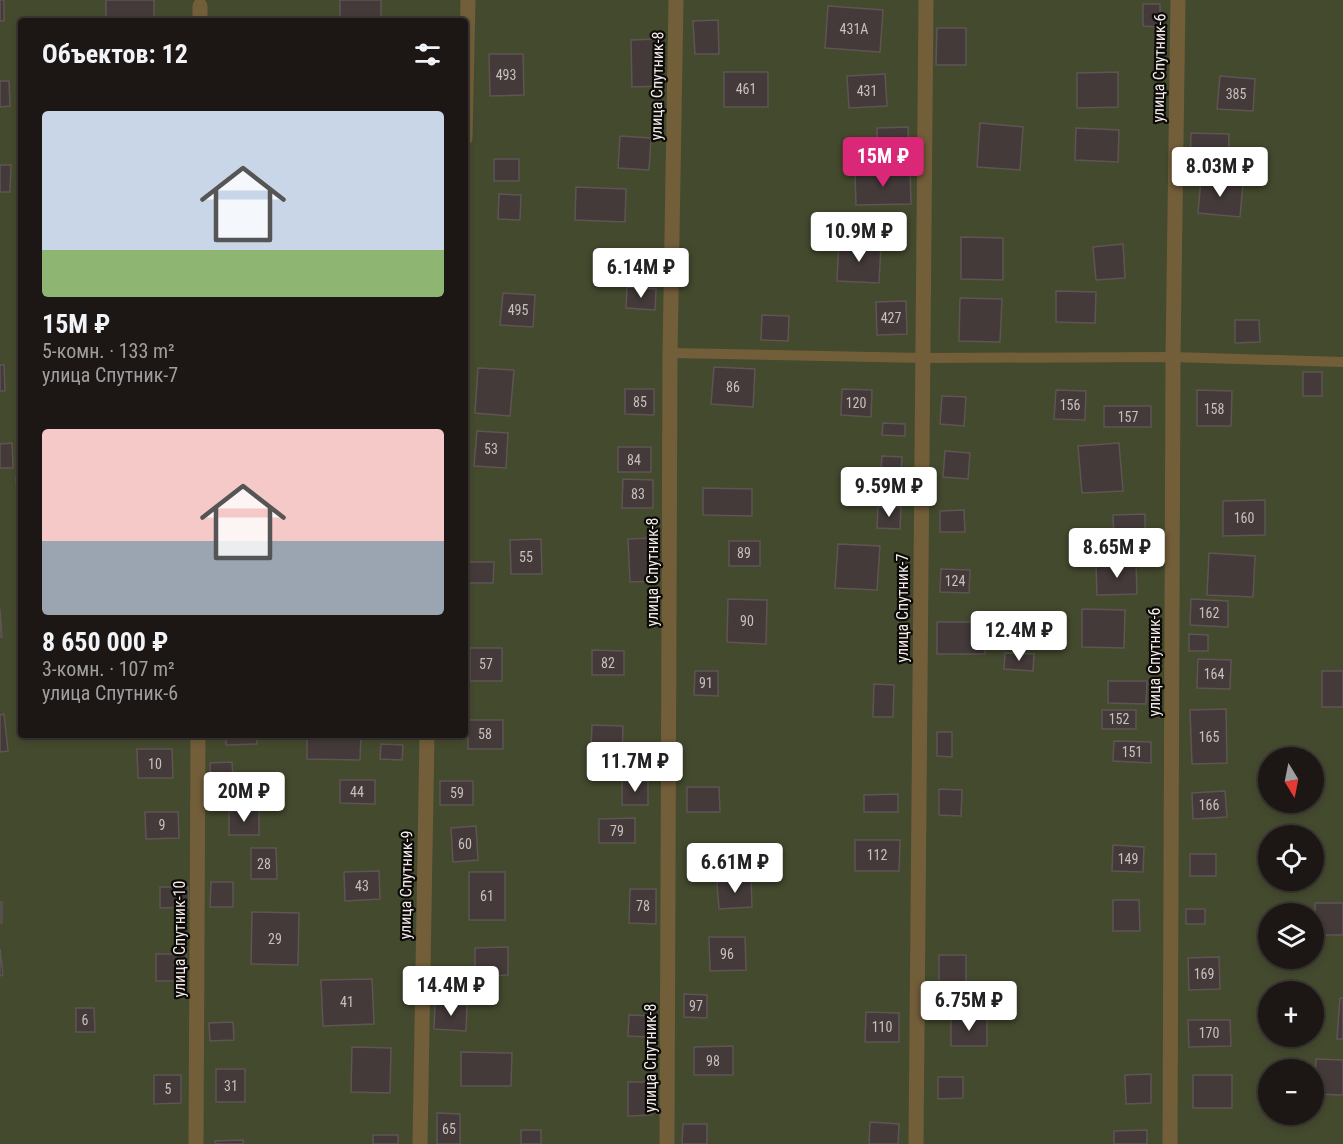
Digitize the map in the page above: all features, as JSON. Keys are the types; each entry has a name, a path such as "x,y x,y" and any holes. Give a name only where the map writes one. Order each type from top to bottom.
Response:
{"street":[{"path":"468,0 468,18"},
{"name":"улица Спутник-8","path":"667,1144 670,353 676,0"},
{"name":"улица Спутник-7","path":"916,1144 926,0"},
{"name":"улица Спутник-6","path":"1170,1144 1173,357 1178,0"},
{"name":"улица Спутник-10","path":"196,1144 198,738"},
{"name":"улица Спутник-9","path":"420,1144 427,738"}],"lane":[{"path":"670,353 922,358 1173,357 1343,362"}],"green space":[{"path":"0,0 1343,0 1343,1144 0,1144"}],"building":[{"path":"0,0 4,0 4,21 0,21"},
{"path":"106,0 154,0 154,18 106,18"},
{"path":"340,0 381,0 381,18 340,18"},
{"path":"1143,4 1160,4 1160,27 1143,26"},
{"path":"828,6 883,10 880,52 825,48"},
{"path":"718,20 719,54 695,54 693,21"},
{"path":"937,28 966,28 966,65 936,65"},
{"path":"659,39 660,86 632,87 631,40"},
{"path":"489,54 523,54 524,95 490,96"},
{"path":"724,72 768,72 768,107 724,107"},
{"path":"1118,72 1118,107 1077,108 1077,73"},
{"path":"885,74 887,106 849,108 847,76"},
{"path":"1220,76 1255,79 1253,111 1217,109"},
{"path":"0,81 9,81 10,106 0,107"},
{"path":"980,123 1023,127 1020,170 977,167"},
{"path":"908,127 909,160 878,161 877,128"},
{"path":"1076,128 1119,130 1118,162 1075,160"},
{"path":"1191,133 1229,134 1228,170 1190,169"},
{"path":"620,136 651,138 649,170 618,168"},
{"path":"494,159 519,159 519,181 494,181"},
{"path":"0,165 11,165 10,192 0,192"},
{"path":"910,170 911,204 856,205 855,172"},
{"path":"1201,179 1243,183 1240,217 1198,213"},
{"path":"576,187 626,189 625,222 575,220"},
{"path":"499,194 521,195 520,220 498,219"},
{"path":"961,237 1003,238 1003,280 961,279"},
{"path":"839,242 881,245 879,283 837,281"},
{"path":"1123,244 1125,278 1096,280 1093,247"},
{"path":"627,287 656,289 655,310 626,308"},
{"path":"1056,291 1096,292 1095,323 1056,322"},
{"path":"503,293 535,295 533,327 500,325"},
{"path":"960,298 1002,299 1000,342 959,341"},
{"path":"906,301 907,334 877,335 876,302"},
{"path":"762,315 789,316 788,341 761,340"},
{"path":"1235,320 1259,320 1260,342 1235,343"},
{"path":"0,365 4,365 5,391 0,391"},
{"path":"714,367 755,369 753,407 711,404"},
{"path":"478,368 514,370 510,416 475,413"},
{"path":"1303,372 1322,372 1322,396 1303,396"},
{"path":"625,389 654,389 654,415 625,414"},
{"path":"842,389 872,390 871,417 841,415"},
{"path":"1056,390 1086,391 1085,420 1054,419"},
{"path":"1197,390 1232,391 1231,426 1197,426"},
{"path":"942,396 966,397 964,426 940,424"},
{"path":"1104,406 1151,406 1151,427 1104,427"},
{"path":"883,423 905,424 905,436 882,435"},
{"path":"477,431 508,433 506,468 474,466"},
{"path":"12,443 13,468 0,468 0,444"},
{"path":"1119,443 1123,491 1082,493 1078,446"},
{"path":"618,447 651,447 651,472 618,472"},
{"path":"945,451 970,453 968,479 943,477"},
{"path":"882,456 902,457 901,471 881,471"},
{"path":"16,477 18,477 18,513"},
{"path":"623,479 653,480 653,508 622,508"},
{"path":"703,488 752,489 752,516 703,515"},
{"path":"1265,500 1265,535 1223,536 1223,501"},
{"path":"878,507 901,507 900,529 877,528"},
{"path":"964,510 965,532 940,532 940,511"},
{"path":"1145,514 1145,538 1114,538 1113,515"},
{"path":"656,538 658,581 630,582 628,539"},
{"path":"541,539 542,574 511,574 510,540"},
{"path":"729,541 760,541 760,566 729,566"},
{"path":"838,544 880,546 877,590 835,588"},
{"path":"1209,553 1255,556 1253,597 1207,595"},
{"path":"468,562 494,562 493,583 468,583"},
{"path":"1136,563 1137,594 1097,595 1096,565"},
{"path":"941,569 970,570 969,593 940,592"},
{"path":"728,599 767,600 766,644 727,642"},
{"path":"1191,599 1228,601 1228,627 1190,625"},
{"path":"0,609 2,637 0,637"},
{"path":"1082,609 1125,610 1124,648 1082,647"},
{"path":"937,622 985,622 985,654 937,654"},
{"path":"1189,634 1208,635 1208,651 1189,651"},
{"path":"470,648 502,648 502,681 470,681"},
{"path":"592,650 624,651 624,675 592,675"},
{"path":"1005,653 1034,654 1033,671 1004,669"},
{"path":"1198,659 1231,660 1230,689 1197,688"},
{"path":"695,671 718,671 718,696 694,695"},
{"path":"1322,671 1343,671 1343,707 1322,707"},
{"path":"1108,681 1147,681 1146,704 1108,703"},
{"path":"874,684 894,685 893,717 873,717"},
{"path":"1226,709 1227,763 1192,764 1190,710"},
{"path":"1102,710 1136,710 1136,729 1102,729"},
{"path":"4,714 8,751 0,752 0,715"},
{"path":"468,720 503,720 503,749 468,749"},
{"path":"592,725 623,726 622,751 591,750"},
{"path":"937,732 952,732 952,757 937,756"},
{"path":"226,738 257,738 257,744 226,745"},
{"path":"307,738 361,738 360,760 307,759"},
{"path":"1114,741 1151,742 1151,763 1113,761"},
{"path":"381,744 403,745 402,760 380,759"},
{"path":"137,749 172,749 173,778 138,778"},
{"path":"232,762 233,778 211,779 210,763"},
{"path":"340,780 375,780 375,804 340,803"},
{"path":"440,781 473,781 473,805 440,805"},
{"path":"622,781 648,781 648,805 622,805"},
{"path":"687,787 719,787 720,812 687,812"},
{"path":"939,789 962,790 961,816 939,815"},
{"path":"1225,791 1227,817 1193,819 1192,793"},
{"path":"898,794 898,812 864,812 864,795"},
{"path":"259,810 259,835 229,835 229,811"},
{"path":"145,812 178,812 179,838 146,839"},
{"path":"635,818 635,843 599,843 599,819"},
{"path":"476,826 478,860 453,862 451,828"},
{"path":"855,840 900,840 899,871 855,871"},
{"path":"1113,845 1144,847 1143,872 1112,871"},
{"path":"251,848 276,848 277,879 251,879"},
{"path":"1190,854 1216,854 1216,876 1190,876"},
{"path":"379,871 380,899 345,901 344,872"},
{"path":"469,872 505,872 505,920 469,920"},
{"path":"751,880 752,907 719,909 717,882"},
{"path":"211,882 233,882 233,907 210,907"},
{"path":"160,887 188,887 189,907 160,908"},
{"path":"630,889 656,889 656,924 629,923"},
{"path":"1113,900 1139,900 1140,931 1113,931"},
{"path":"0,902 2,902 2,923 0,923"},
{"path":"1324,903 1343,903 1343,935 1324,935"},
{"path":"1186,909 1205,909 1205,924 1186,924"},
{"path":"252,912 299,913 298,965 251,964"},
{"path":"709,937 745,937 746,970 710,971"},
{"path":"508,947 508,975 475,976 475,948"},
{"path":"0,949 3,975 0,976"},
{"path":"156,954 186,954 186,981 156,981"},
{"path":"939,955 966,955 966,989 939,989"},
{"path":"1219,957 1220,989 1189,990 1188,958"},
{"path":"372,979 374,1024 323,1026 321,980"},
{"path":"684,994 707,995 707,1018 684,1017"},
{"path":"1340,998 1343,998 1343,1039 1337,1039"},
{"path":"435,1004 467,1005 466,1031 434,1029"},
{"path":"76,1008 94,1008 95,1032 76,1032"},
{"path":"866,1012 899,1013 899,1042 865,1042"},
{"path":"629,1015 650,1016 649,1037 628,1036"},
{"path":"951,1018 987,1018 987,1046 951,1046"},
{"path":"1188,1020 1230,1020 1231,1046 1189,1047"},
{"path":"233,1022 234,1040 210,1041 209,1023"},
{"path":"733,1046 733,1075 694,1075 694,1047"},
{"path":"352,1047 391,1048 390,1093 351,1092"},
{"path":"461,1052 512,1053 511,1086 461,1086"},
{"path":"1324,1059 1343,1060 1343,1095 1324,1094"},
{"path":"216,1069 245,1069 245,1102 216,1102"},
{"path":"1151,1074 1151,1103 1126,1104 1125,1075"},
{"path":"154,1075 181,1075 181,1103 154,1104"},
{"path":"1193,1075 1232,1075 1232,1108 1193,1108"},
{"path":"938,1077 963,1077 963,1098 938,1099"},
{"path":"628,1082 652,1082 652,1115 628,1116"},
{"path":"437,1113 460,1114 460,1144 437,1144"},
{"path":"870,1122 899,1124 898,1144 869,1144"},
{"path":"683,1124 707,1124 707,1144 682,1144"},
{"path":"521,1130 541,1130 541,1144 521,1144"},
{"path":"1147,1130 1147,1144 1114,1144 1114,1131"},
{"path":"373,1135 398,1135 398,1144 373,1144"},
{"path":"243,1140 243,1144 216,1144 215,1141"}]}
